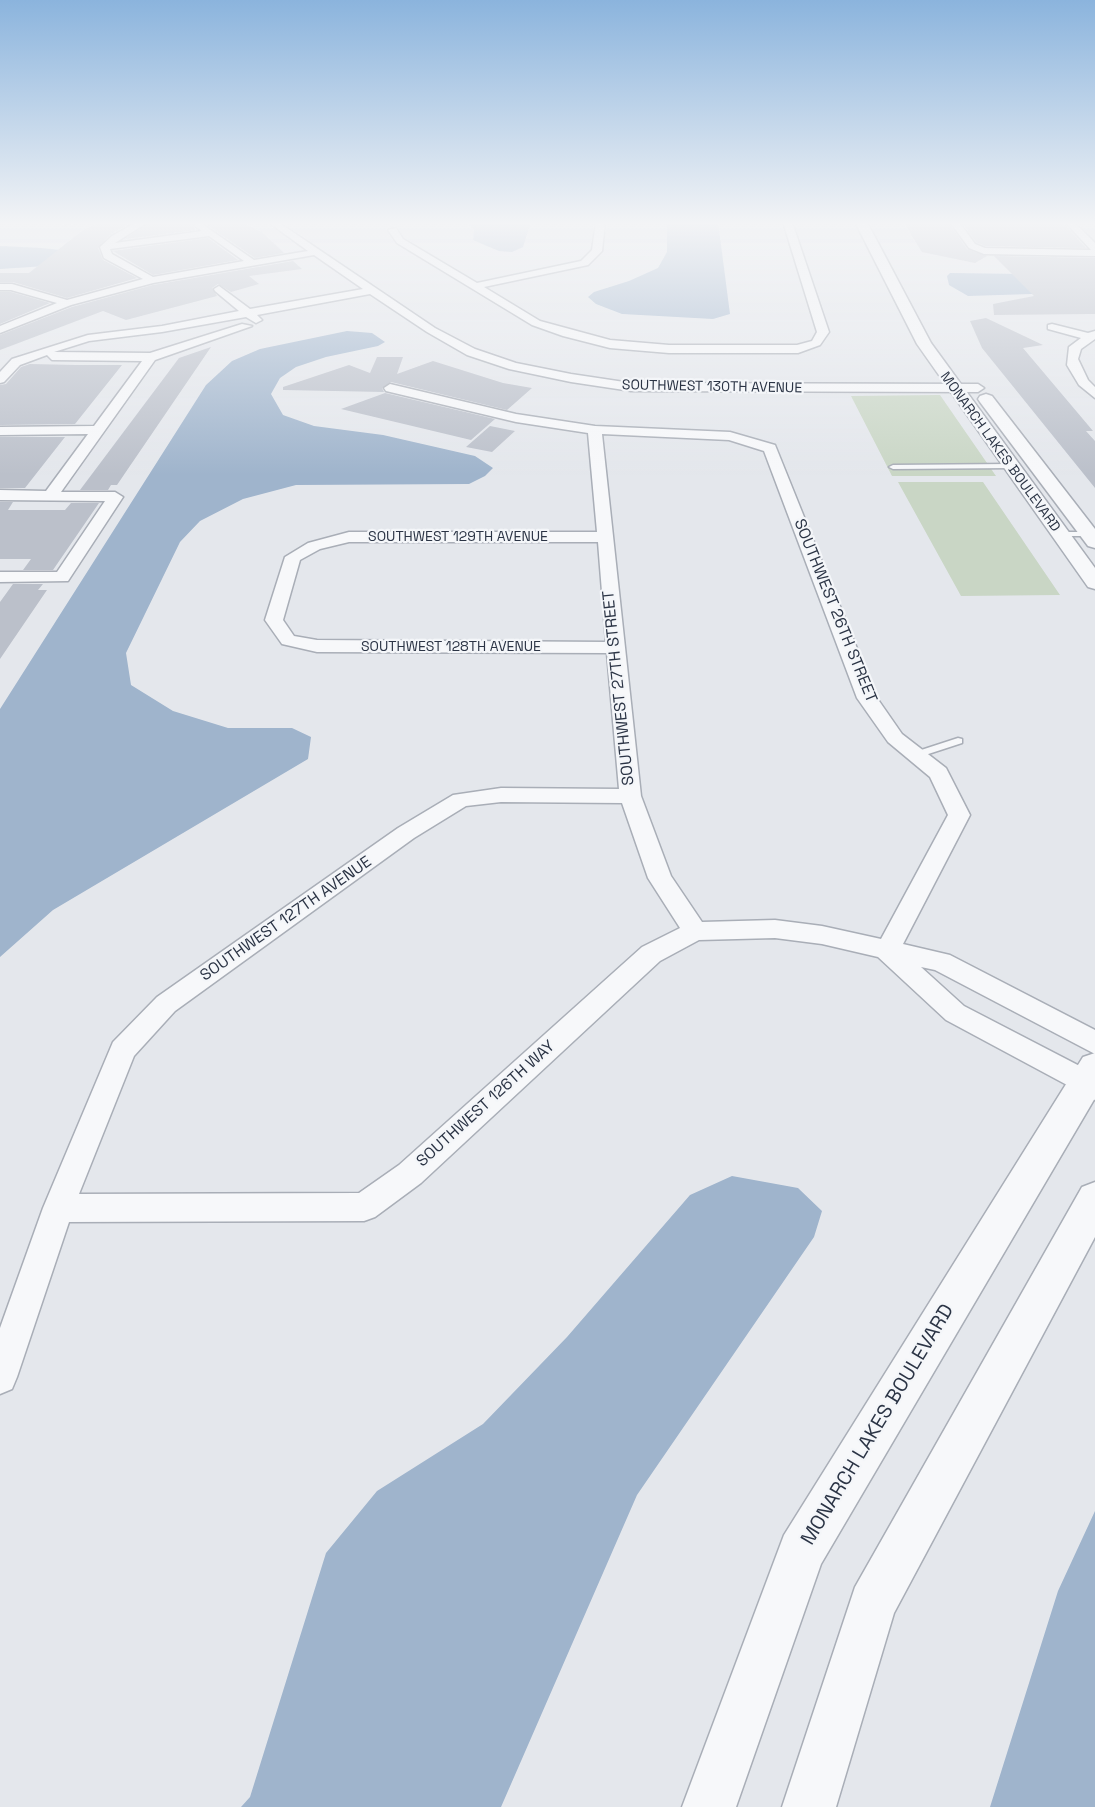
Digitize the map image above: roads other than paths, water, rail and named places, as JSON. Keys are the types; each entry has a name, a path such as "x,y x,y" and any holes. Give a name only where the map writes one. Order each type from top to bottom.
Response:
{"street":[{"path":"0,330 59,306"},
{"path":"240,306 258,323"},
{"path":"0,379 16,362 88,338 134,333 274,306"},
{"path":"31,356 151,357 258,323 347,306"},
{"name":"SOUTHWEST 130TH AVENUE","path":"396,306 431,330 471,352 513,366 631,387 693,389 978,388"},
{"path":"510,306 536,322 567,334 610,344 692,349 798,349 816,343 823,332 815,306"},
{"name":"MONARCH LAKES BOULEVARD","path":"905,306 924,344 953,388 1095,583"},
{"path":"134,333 134,326 189,311"},
{"path":"1052,327 1092,335"},
{"path":"1092,335 1075,347 1072,365 1095,394"},
{"path":"50,496 151,357"},
{"name":"MONARCH LAKES BOULEVARD","path":"966,372 1093,536"},
{"path":"390,388 476,410 595,430"},
{"path":"0,431 96,430"},
{"name":"SOUTHWEST 26TH STREET","path":"595,430 730,436 770,448 867,698 895,738 939,773 959,815 887,951"},
{"name":"SOUTHWEST 27TH STREET","path":"595,430 630,796 660,878 694,932"},
{"path":"0,495 115,496 62,576 0,577"},
{"name":"SOUTHWEST 129TH AVENUE","path":"288,639 274,620 293,557 314,546 349,537 604,537"},
{"name":"SOUTHWEST 128TH AVENUE","path":"288,639 317,646 615,648"},
{"name":"SOUTHWEST 127TH AVENUE","path":"0,1377 58,1208 123,1050 166,1004 406,833 461,800 501,795 630,796"},
{"name":"SOUTHWEST 126TH WAY","path":"58,1208 364,1207 410,1174 651,954 694,932 774,929 822,935 941,962 1093,1070"},
{"name":"SOUTHWEST 126TH WAY","path":"887,951 955,1013 1093,1070"},
{"name":"MONARCH LAKES BOULEVARD","path":"709,1807 801,1552 1093,1070"},
{"path":"809,1807 872,1605 1095,1198"}],"lane":[{"path":"893,467 1010,466"},
{"path":"1059,534 1093,536"},
{"path":"916,755 958,741"}],"water":[{"path":"602,306 729,306 730,314 713,319 622,314"},
{"path":"347,331 372,333 385,342 378,346 326,357 296,367 280,378 271,394 283,415 314,426 383,435 475,456 493,468 485,476 469,484 296,485 243,499 200,521 180,542 126,653 131,685 173,711 228,728 292,728 311,737 308,759 53,910 0,957 0,709 206,385 232,361 260,349"},
{"path":"732,1176 798,1188 822,1211 814,1237 637,1495 501,1807 241,1807 250,1797 326,1553 377,1491 483,1424 567,1337 690,1195"},
{"path":"1095,1511 1095,1807 990,1807 1058,1591"}]}
